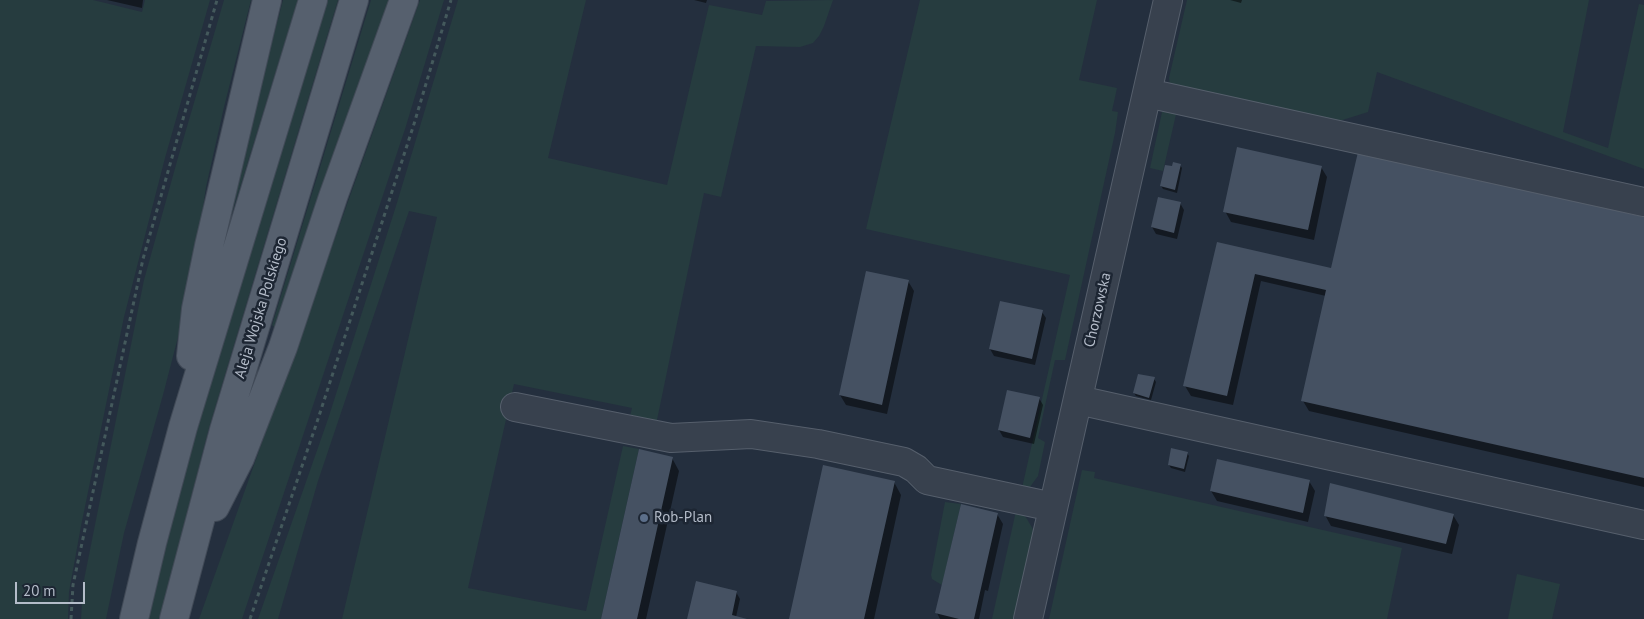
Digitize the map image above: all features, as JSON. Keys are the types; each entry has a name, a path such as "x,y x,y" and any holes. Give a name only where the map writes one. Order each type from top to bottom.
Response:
{"main road":[{"path":"183,427 196,309 224,176 267,0"},
{"path":"134,619 183,427 313,0"},
{"name":"Aleja Wojska Polskiego","path":"174,619 224,430 354,0"},
{"path":"190,555 240,458 280,356 404,0"}],"street":[{"name":"Chorzowska","path":"1028,619 1168,0"},
{"path":"1147,93 1644,202"},
{"path":"1078,400 1644,525"},
{"path":"516,407 671,438 751,434 818,444 904,462 916,469 927,480 1053,507"}],"path":[{"path":"72,619 73,585 144,259 217,0"},
{"path":"250,619 324,401 414,124 451,0"}],"green space":[{"path":"0,0 93,0 142,12 145,0 210,0 165,158 124,317 81,526 69,592 68,619 0,619"},
{"path":"224,0 251,0 206,187 192,283 124,533 106,619 81,619 83,585 144,280"},
{"path":"283,0 298,0 216,265 251,123"},
{"path":"326,0 338,0 209,428 160,619 148,619 181,485"},
{"path":"371,0 390,0 276,329 272,325"},
{"path":"420,0 444,0 406,126 242,619 199,619"},
{"path":"458,0 586,0 548,158 667,185 709,5 762,15 766,1 833,0 824,26 813,43 800,47 756,46 721,197 704,193 657,420 648,423 633,419 630,416 632,408 514,384 468,588 586,611 623,446 639,449 601,619 342,619 437,217 409,211 318,481 278,619 258,619 328,419 396,206"},
{"path":"920,0 1097,0 1079,80 1117,88 1112,111 1118,112 1115,133 1065,360 1055,360 1038,438 1045,442 1038,476 1030,487 1022,488 1070,275 866,229"},
{"path":"1187,0 1589,0 1563,132 1608,148 1639,4 1644,5 1644,169 1377,72 1368,112 1333,123 1170,84 1169,78"},
{"path":"1165,110 1177,110 1163,171 1150,168 1162,112"},
{"path":"1082,470 1095,472 1094,478 1402,548 1387,619 1049,619"},
{"path":"945,502 961,504 942,585 932,579 931,575"},
{"path":"1016,511 1022,513 1034,531 1016,619 992,619"},
{"path":"1517,574 1560,584 1552,619 1508,619"}],"building":[{"path":"1237,147 1322,166 1308,230 1223,212"},
{"path":"1358,152 1644,217 1644,478 1301,401 1326,290 1255,274 1227,396 1183,386 1217,242 1331,268"},
{"path":"1173,162 1181,164 1175,190 1160,186 1165,165 1172,166"},
{"path":"1158,197 1181,202 1174,233 1151,227"},
{"path":"866,271 909,280 882,405 839,395"},
{"path":"1000,301 1043,310 1032,359 989,349"},
{"path":"1138,374 1155,377 1149,398 1133,393"},
{"path":"1007,390 1040,397 1030,438 998,430"},
{"path":"1171,448 1188,452 1184,469 1168,465"},
{"path":"639,449 673,457 637,619 601,619"},
{"path":"1217,459 1310,480 1303,513 1210,491"},
{"path":"823,465 895,481 864,619 789,619"},
{"path":"1330,483 1454,514 1446,544 1324,516"},
{"path":"961,504 998,513 974,619 959,619 935,613"},
{"path":"696,581 737,591 732,615 747,619 687,619"}],"place":[{"name":"Rob-Plan","path":"644,518"}]}
